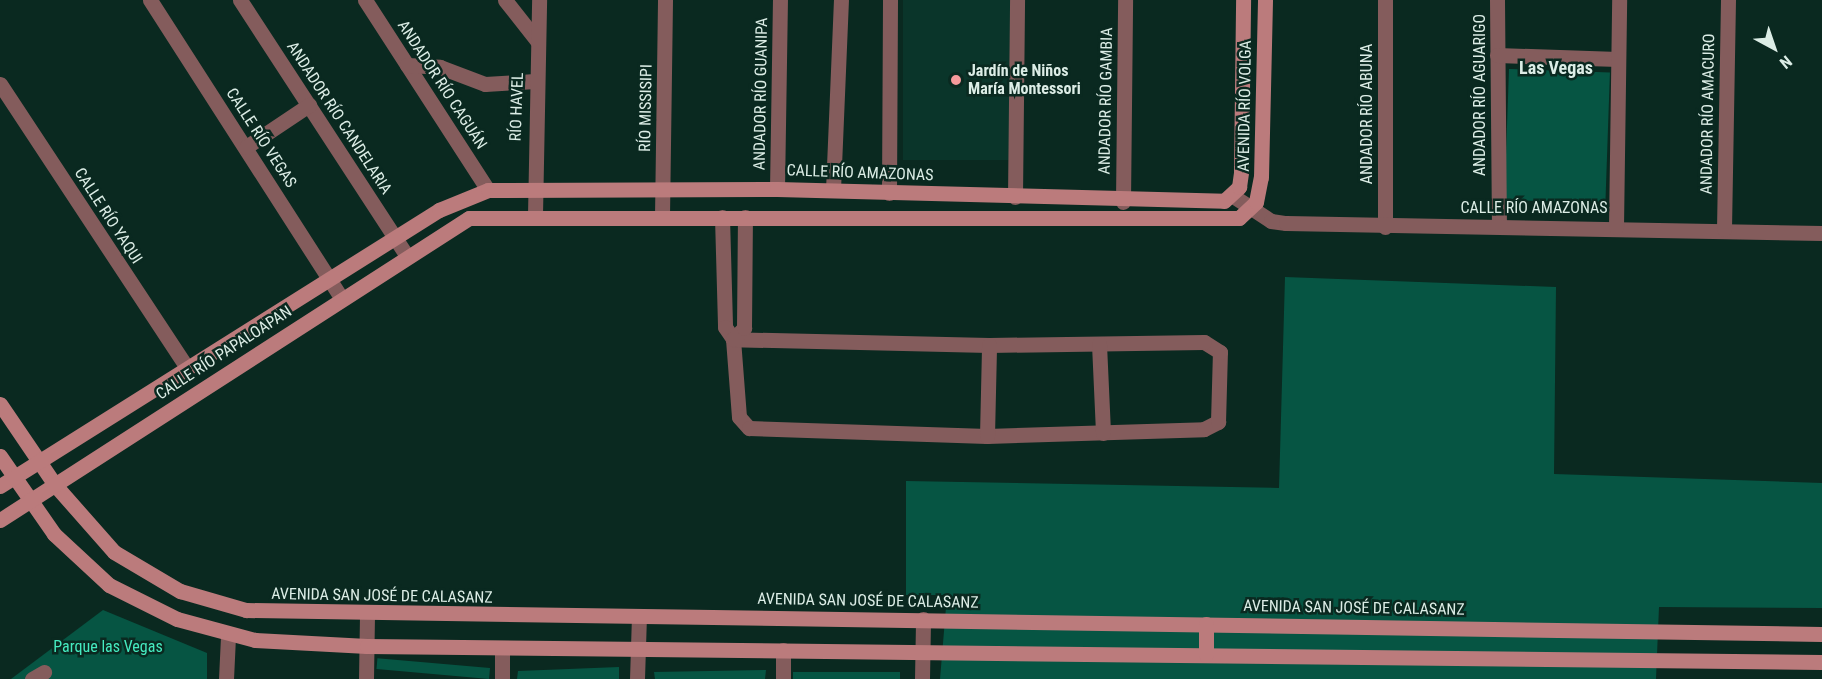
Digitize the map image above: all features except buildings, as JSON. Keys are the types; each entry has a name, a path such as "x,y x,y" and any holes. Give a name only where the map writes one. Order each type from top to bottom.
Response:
{"street":[{"name":"CALLE RÍO VEGAS","path":"150,0 342,297"},
{"name":"ANDADOR RÍO CANDELARIA","path":"240,0 406,255"},
{"name":"ANDADOR RÍO CAGUÁN","path":"365,0 488,190"},
{"path":"505,0 538,42"},
{"name":"RÍO HAVEL","path":"535,215 533,188 539,0"},
{"name":"RÍO MISSISIPI","path":"662,216 665,0"},
{"name":"ANDADOR RÍO GUANIPA","path":"777,189 780,0"},
{"path":"833,190 841,0"},
{"path":"889,193 891,0"},
{"path":"1015,197 1017,0"},
{"name":"ANDADOR RÍO GAMBIA","path":"1123,202 1125,0"},
{"name":"AVENIDA RÍO VOLGA","path":"1233,196 1241,172 1243,0"},
{"name":"AVENIDA RÍO VOLGA","path":"1250,210 1262,177 1265,0"},
{"name":"ANDADOR RÍO ABUNA","path":"1385,0 1385,227"},
{"name":"ANDADOR RÍO AGUARIGO","path":"1497,0 1499,225"},
{"path":"1616,227 1619,0"},
{"name":"ANDADOR RÍO AMACURO","path":"1724,229 1728,0"},
{"path":"1497,55 1618,59"},
{"path":"407,65 440,67 485,84 536,81"},
{"name":"CALLE RÍO YAQUI","path":"0,84 187,368"},
{"path":"246,147 309,105"},
{"name":"CALLE RÍO AMAZONAS","path":"463,196 488,190 533,188 777,189 1208,204 1233,196 1250,210 1286,223 1385,227 1499,225 1724,229 1822,233"},
{"path":"923,193 924,218"},
{"name":"CALLE RÍO PAPALOAPAN","path":"0,486 463,196"},
{"path":"535,215 1226,222 1250,210"},
{"name":"CALLE RÍO PAPALOAPAN","path":"0,520 406,255 469,218 535,215"},
{"path":"722,217 725,327 733,339 739,417 749,428 987,436 1212,427 1218,422 1221,399 1220,352 1204,342 989,345 733,339"},
{"path":"733,339 744,328 745,217"},
{"path":"1100,344 1103,433"},
{"path":"987,436 989,345"},
{"name":"AVENIDA SAN JOSÉ DE CALASANZ","path":"0,404 55,485 114,552 180,591 246,610 367,615 923,619 1822,634"},
{"path":"0,456 30,501 73,556 109,585 177,620 228,636 367,646 1822,662"},
{"path":"366,679 367,615"},
{"path":"637,679 639,617"},
{"path":"922,679 923,619"},
{"path":"1206,624 1206,655"},
{"path":"226,679 228,636"},
{"path":"502,648 502,679"},
{"path":"783,650 783,679"}],"shaded area":[{"name":"Jardín de Niños María Montessori","path":"903,0 1011,0 1011,160 903,160"}],"green space":[{"path":"1509,69 1610,73 1605,203 1504,200"},
{"path":"1285,277 1556,287 1554,474 1822,483 1822,608 1659,607 1656,679 940,679 947,595 906,595 906,481 1279,488"},
{"name":"Parque las Vegas","path":"103,610 207,653 207,679 11,679"},
{"path":"377,658 490,668 489,679 376,669"},
{"path":"619,667 619,679 517,679 518,671"},
{"path":"766,670 765,679 655,679 654,672"},
{"path":"793,672 900,672 900,679 793,679"}],"place":[{"name":"Jardín de Niños María Montessori","path":"956,80"}],"district":[{"name":"Las Vegas","path":"1556,68"}]}
